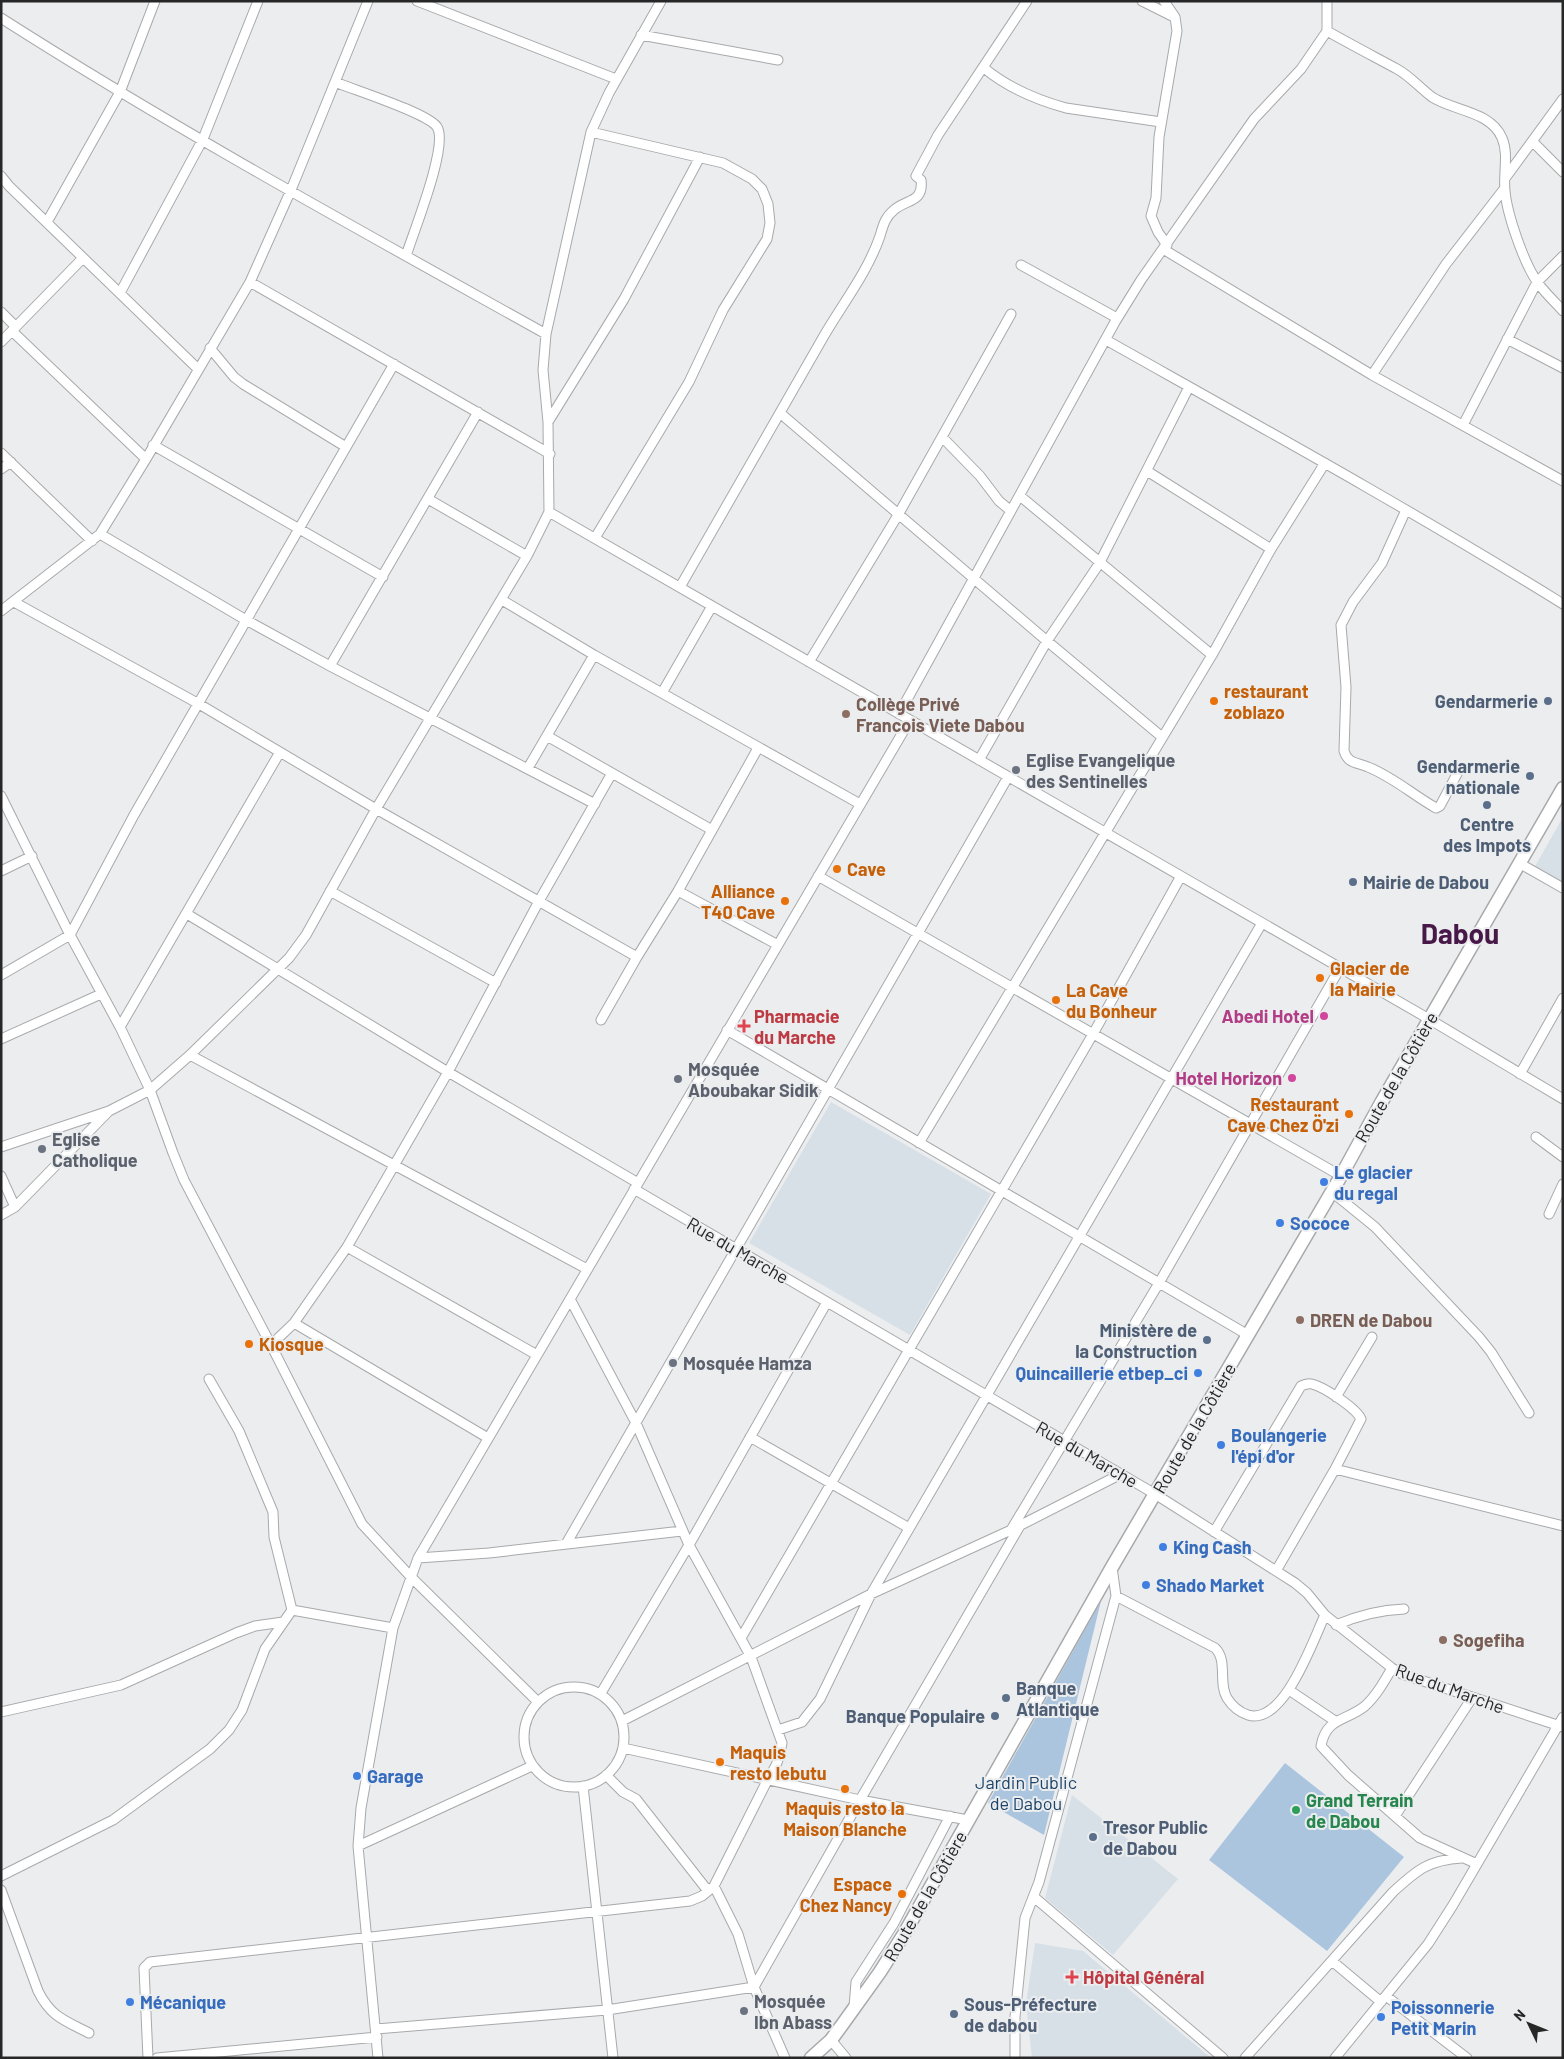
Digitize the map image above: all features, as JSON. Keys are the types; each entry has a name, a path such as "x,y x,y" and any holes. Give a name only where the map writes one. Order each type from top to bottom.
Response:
{"main road":[{"name":"Route de la Côtière","path":"811,2058 832,2040 904,1934 1112,1566 1332,1192 1429,1019 1563,788"}],"street":[{"path":"46,222 120,92 155,1"},
{"path":"120,293 203,139 258,1"},
{"path":"1,611 100,534 146,459 250,282 292,190 368,1"},
{"path":"417,1 616,79"},
{"path":"1,1147 109,1112 150,1090 190,1055 279,970 306,935 376,809 502,600 549,512 550,454 543,370 546,334 591,132 616,79 661,1"},
{"path":"680,587 876,248 885,219 894,209 918,197 922,187 921,180 916,176 938,135 1027,1"},
{"path":"1142,1 1175,17"},
{"path":"1164,1 1175,17 1178,31 1161,122 1156,198 1151,216 1165,247 1372,375 1563,481"},
{"path":"899,714 1117,318 1254,119 1301,68 1326,31 1327,1"},
{"path":"1,18 120,92 546,334"},
{"path":"1326,31 1398,69 1433,98 1467,111 1494,127 1502,138 1506,177 1504,189 1508,213 1526,260 1537,282 1563,311"},
{"path":"641,35 778,60"},
{"path":"984,68 999,81 1051,104 1066,108 1161,122"},
{"path":"336,82 423,116 437,125 440,132 440,145 435,168 406,256"},
{"path":"1506,177 1563,99"},
{"path":"591,132 724,163 752,179 762,189 768,204 770,223 767,239 723,310 689,382 595,538"},
{"path":"1532,142 1563,172"},
{"path":"548,422 624,299 700,156"},
{"path":"1,176 198,369"},
{"path":"1372,375 1450,257 1504,189"},
{"path":"1463,425 1537,282 1563,256"},
{"path":"1,342 83,258"},
{"path":"1021,266 1117,318"},
{"path":"250,282 550,454"},
{"path":"1,312 14,329 146,459"},
{"path":"809,662 898,515 1011,314"},
{"path":"1507,339 1563,368"},
{"path":"1106,340 1325,463 1563,604"},
{"path":"210,348 234,378 346,447"},
{"path":"1,975 70,935 134,815 394,364"},
{"path":"979,760 1047,642 1099,564 1189,387"},
{"path":"330,666 478,412"},
{"path":"780,412 1047,642 1162,737"},
{"path":"942,437 980,476 999,501 1012,511"},
{"path":"154,445 383,577"},
{"path":"1,453 92,541"},
{"path":"1,469 11,462"},
{"path":"919,1143 1212,655 1270,549 1325,463"},
{"path":"1146,471 1270,549"},
{"path":"1020,496 1099,564 1212,655"},
{"path":"428,499 527,556"},
{"path":"1406,510 1382,563 1353,602 1341,625 1346,687 1344,751 1346,758 1350,762 1367,766 1394,780 1436,808 1440,806 1458,772"},
{"path":"549,512 1429,1019 1563,1099"},
{"path":"100,534 246,620 330,666 595,804"},
{"path":"502,600 594,655 860,804"},
{"path":"14,602 199,704 376,809 637,957"},
{"path":"662,693 712,606"},
{"path":"528,768 594,655"},
{"path":"378,2058 358,1846 361,1808 393,1628 418,1558 910,720"},
{"path":"547,736 712,830"},
{"path":"601,1020 678,891 758,748"},
{"path":"120,1027 280,752"},
{"path":"271,1345 294,1323 348,1247 448,1072 539,901 612,774"},
{"path":"566,1544 1008,777"},
{"path":"1,796 70,935 120,1027 150,1090 184,1180 362,1524 411,1577 537,1702"},
{"path":"1,871 32,856"},
{"path":"1519,863 1563,888"},
{"path":"818,876 1341,1176"},
{"path":"741,1638 1093,1034 1181,876"},
{"path":"330,891 496,983"},
{"path":"678,891 778,945"},
{"name":"Rue du Marche","path":"187,914 636,1186 736,1249 1155,1494 1276,1571 1307,1593 1336,1625 1402,1674 1472,1698 1561,1723"},
{"path":"778,1730 802,1722 820,1699 871,1594 1262,923"},
{"path":"1010,1530 1160,1283 1340,968"},
{"path":"1,1039 101,994"},
{"path":"1520,1074 1563,998"},
{"path":"727,1030 1248,1335"},
{"path":"190,1055 587,1269"},
{"path":"1,1215 15,1207 109,1112"},
{"path":"1536,1137 1563,1157"},
{"path":"1,1176 15,1207"},
{"path":"1549,1214 1563,1184"},
{"path":"1332,1192 1375,1227 1479,1337 1491,1352 1528,1413"},
{"path":"348,1247 537,1355"},
{"path":"148,2058 144,1968 150,1962 366,1936 690,1901 711,1889 768,1779 777,1766 781,1755 782,1743 751,1657 689,1545 636,1423 570,1299"},
{"path":"601,1693 689,1545 827,1302"},
{"path":"294,1323 488,1438"},
{"path":"1336,1398 1372,1337"},
{"path":"209,1379 239,1431 273,1512 274,1537 292,1610"},
{"path":"1214,1532 1301,1386 1307,1383 1313,1384 1354,1409 1361,1419 1335,1469 1276,1571"},
{"path":"750,1437 910,1528"},
{"path":"1335,1469 1563,1526"},
{"path":"622,1720 751,1657 871,1594 1010,1530 1121,1474"},
{"path":"754,1987 860,1800 1021,1524"},
{"path":"418,1558 682,1531"},
{"path":"1015,2058 1015,2017 1025,1918 1034,1897 1116,1596 1112,1566"},
{"path":"1116,1596 1219,1652 1222,1659 1223,1688 1234,1708 1254,1716 1263,1715 1285,1697 1325,1615"},
{"path":"1336,1625 1364,1614 1404,1609"},
{"path":"292,1610 393,1628"},
{"path":"1,1876 113,1820 210,1749 229,1730 242,1710 265,1649 292,1610"},
{"path":"1,1712 122,1685 236,1633 255,1626 283,1622"},
{"path":"1392,1668 1372,1699 1363,1708 1335,1721 1322,1741 1321,1746 1324,1752 1395,1816 1429,1843 1477,1864"},
{"path":"568,1686 585,1687 601,1693 614,1705 622,1720 623,1748 617,1763 606,1775 596,1782 583,1786 569,1787 555,1784 542,1776 532,1766 525,1750 523,1733 528,1716 537,1702 551,1691 568,1686"},
{"path":"1289,1690 1335,1721"},
{"path":"1395,1816 1472,1698"},
{"path":"1335,2058 1428,1944 1561,1723"},
{"path":"623,1748 860,1800 968,1820"},
{"path":"358,1846 532,1766"},
{"path":"606,1775 623,1792 636,1799 711,1889 738,1934 754,1987 784,2058"},
{"path":"583,1786 613,2058"},
{"path":"854,2010 856,1982 894,1923 950,1816"},
{"path":"930,1855 945,1864"},
{"path":"1245,2058 1409,1877 1434,1861 1466,1858"},
{"path":"1,1890 45,2006 54,2015 89,2033"},
{"path":"1034,1897 1223,2058"},
{"path":"894,1923 904,1934"},
{"path":"1332,1961 1467,2058"},
{"path":"868,1964 880,1972"},
{"path":"157,2058 376,2033 607,2010 754,1987"},
{"path":"832,2040 846,2058"}],"shaded area":[{"path":"1563,817 1563,884 1534,868"},
{"path":"831,1102 991,1194 910,1335 749,1243"},
{"name":"Tresor Public de Dabou","path":"1072,1795 1178,1879 1113,1955 1045,1898"},
{"name":"Hôpital Général","path":"1035,1943 1083,1951 1211,2058 1032,2058 1026,2003"}],"green space":[{"name":"Jardin Public de Dabou","path":"1101,1601 1044,1835 988,1803"},
{"name":"Grand Terrain de Dabou","path":"1285,1763 1404,1857 1327,1951 1209,1860"}],"place":[{"name":"restaurant zoblazo","path":"1214,701"},
{"name":"Gendarmerie","path":"1548,701"},
{"name":"Collège Privé Francois Viete Dabou","path":"846,714"},
{"name":"Eglise Evangelique des Sentinelles","path":"1016,770"},
{"name":"Gendarmerie nationale","path":"1530,776"},
{"name":"Centre des Impots","path":"1487,805"},
{"name":"Cave","path":"837,869"},
{"name":"Mairie de Dabou","path":"1353,882"},
{"name":"Alliance T40 Cave","path":"785,901"},
{"name":"Glacier de la Mairie","path":"1320,978"},
{"name":"La Cave du Bonheur","path":"1056,1000"},
{"name":"Abedi Hotel","path":"1324,1016"},
{"name":"Pharmacie du Marche","path":"744,1026"},
{"name":"Hotel Horizon","path":"1292,1078"},
{"name":"Mosquée Aboubakar Sidik","path":"678,1079"},
{"name":"Restaurant Cave Chez Ö'zi","path":"1349,1114"},
{"name":"Eglise Catholique","path":"42,1149"},
{"name":"Le glacier du regal","path":"1324,1182"},
{"name":"Sococe","path":"1280,1223"},
{"name":"DREN de Dabou","path":"1300,1320"},
{"name":"Ministère de la Construction","path":"1207,1340"},
{"name":"Kiosque","path":"249,1344"},
{"name":"Mosquée Hamza","path":"673,1363"},
{"name":"Quincaillerie etbep_ci","path":"1198,1373"},
{"name":"Boulangerie l'épi d'or","path":"1221,1445"},
{"name":"King Cash","path":"1163,1547"},
{"name":"Shado Market","path":"1146,1585"},
{"name":"Sogefiha","path":"1443,1640"},
{"name":"Banque Atlantique","path":"1006,1698"},
{"name":"Banque Populaire","path":"995,1716"},
{"name":"Maquis resto lebutu","path":"720,1762"},
{"name":"Garage","path":"357,1776"},
{"name":"Maquis resto la Maison Blanche","path":"845,1789"},
{"name":"Grand Terrain de Dabou","path":"1296,1810"},
{"name":"Tresor Public de Dabou","path":"1093,1837"},
{"name":"Espace Chez Nancy","path":"902,1894"},
{"name":"Hôpital Général","path":"1072,1977"},
{"name":"Mécanique","path":"130,2002"},
{"name":"Mosquée Ibn Abass","path":"744,2011"},
{"name":"Sous-Préfecture de dabou","path":"954,2014"},
{"name":"Poissonnerie Petit Marin","path":"1381,2017"}],"district":[{"name":"Dabou","path":"1460,933"}]}
